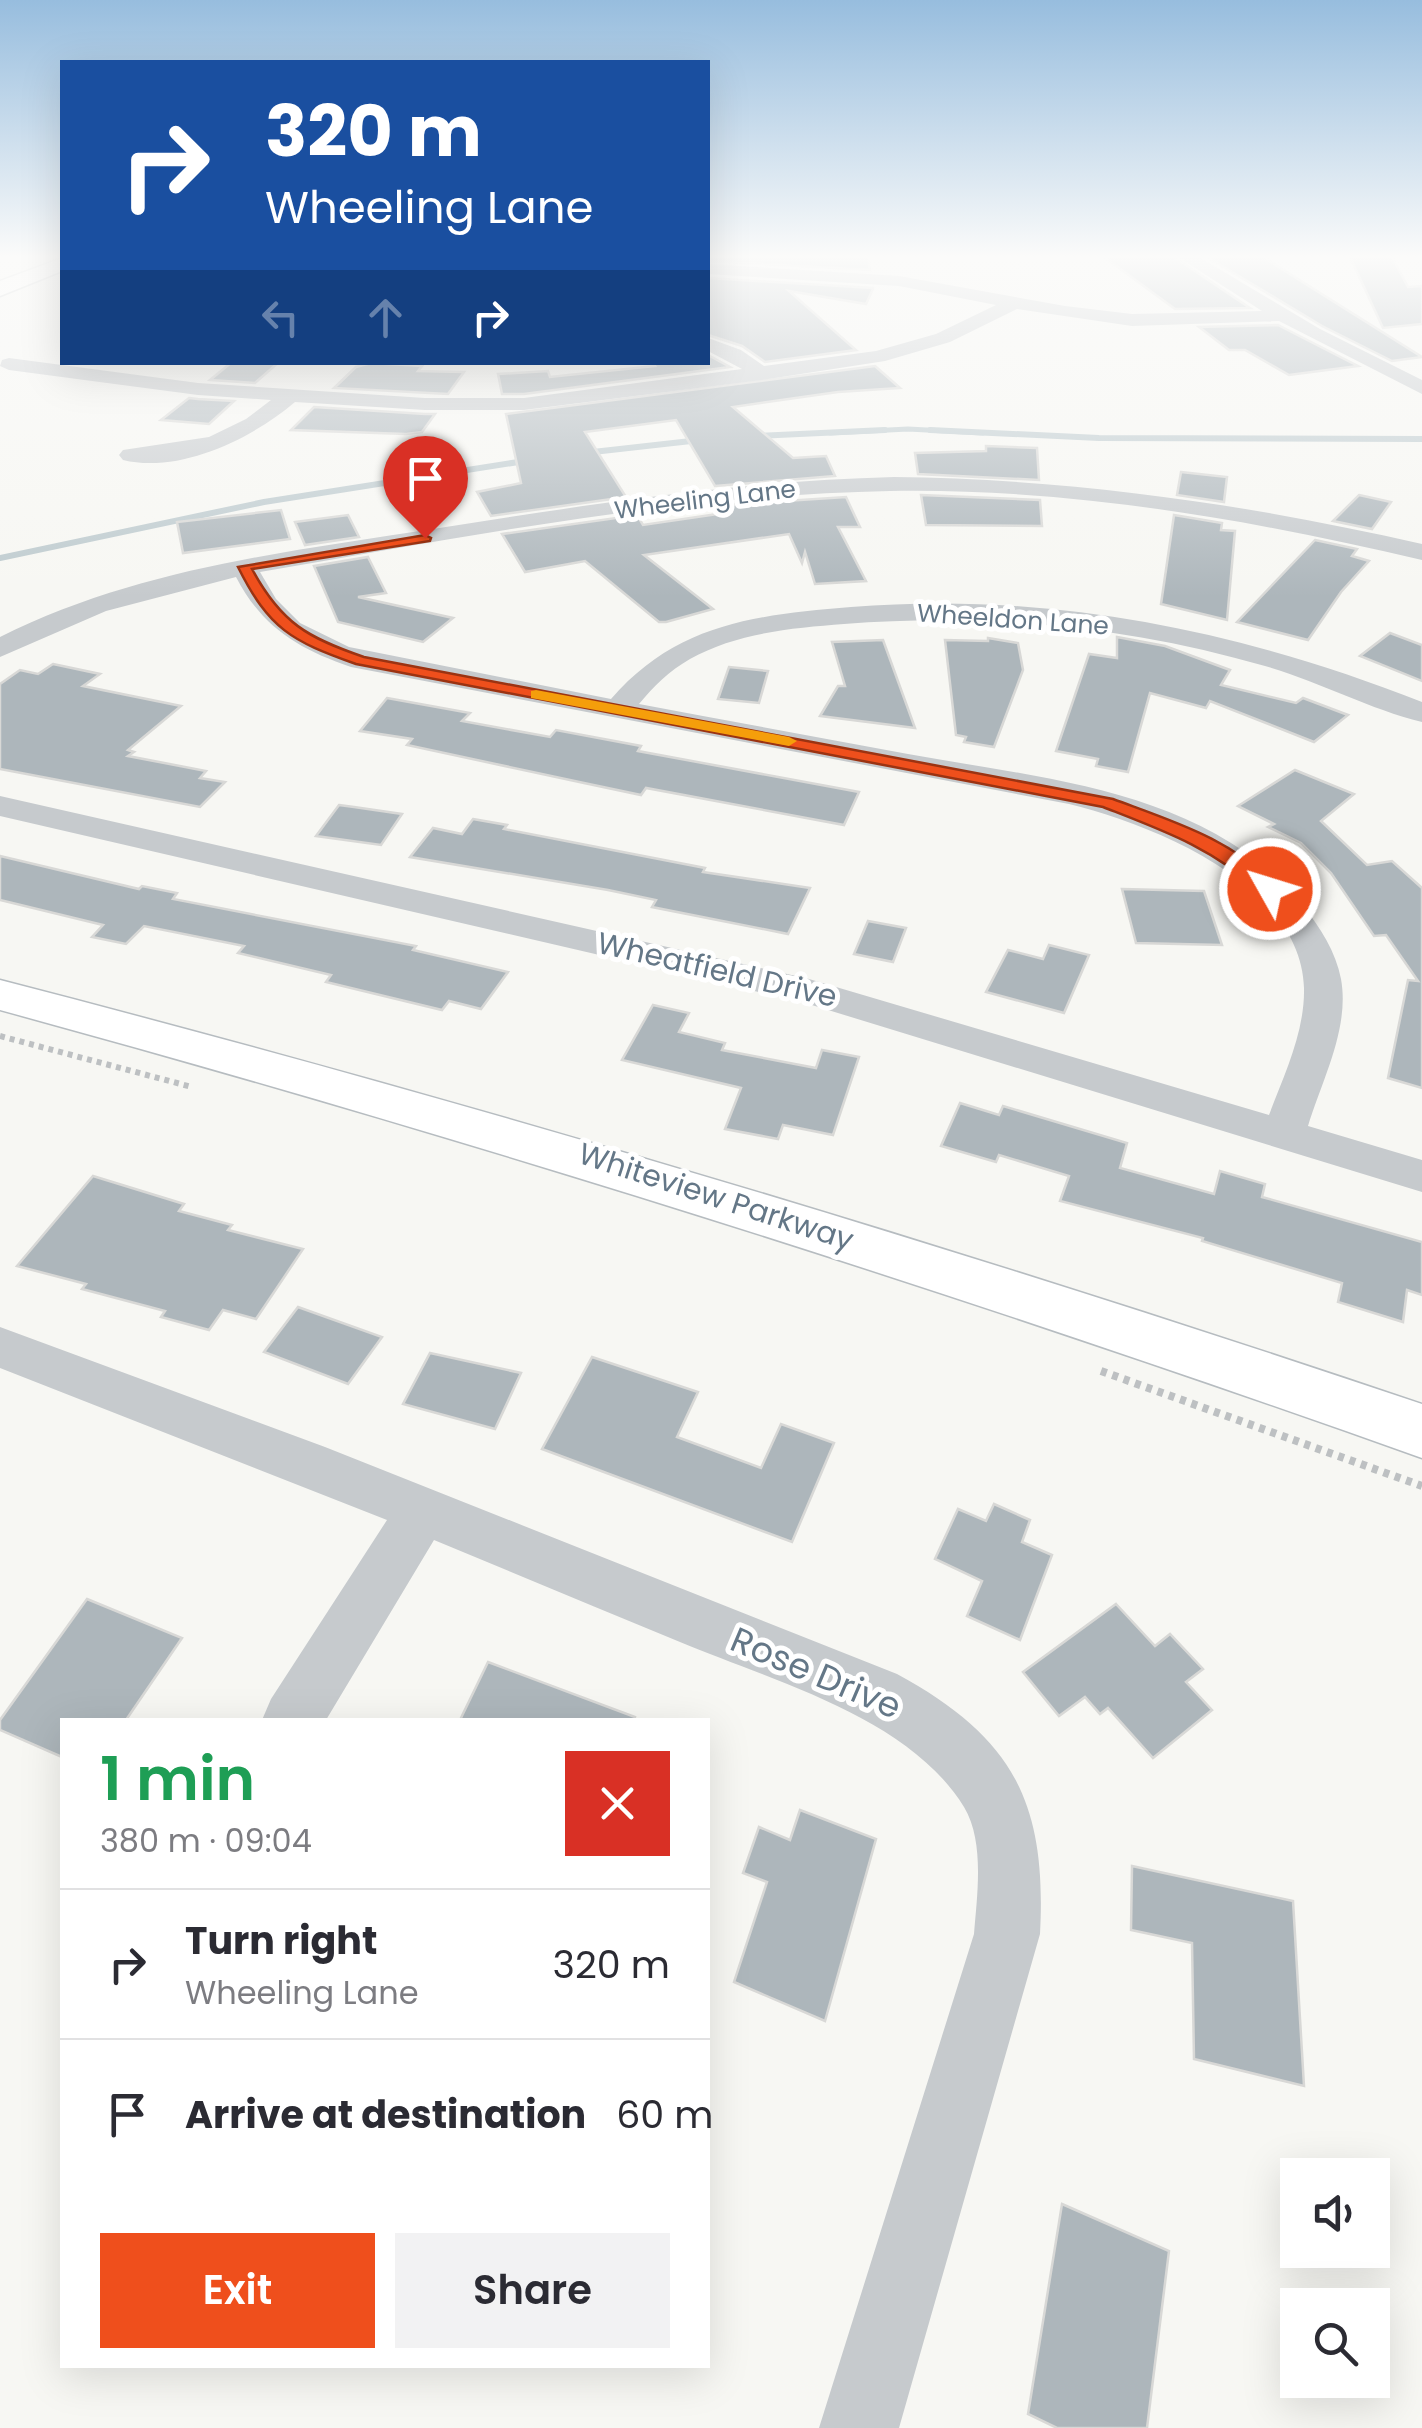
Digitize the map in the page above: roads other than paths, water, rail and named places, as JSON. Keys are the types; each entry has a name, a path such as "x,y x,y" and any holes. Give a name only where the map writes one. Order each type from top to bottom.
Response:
{"street":[{"path":"38,370 159,386 442,405 508,404 784,370"},
{"path":"758,370 762,374"},
{"path":"1388,370 1422,388"},
{"path":"132,456 180,452 220,442 255,426 290,395"},
{"name":"Wheeling Lane","path":"0,648 117,599 244,567 666,501 856,484 990,486 1110,494 1239,512 1422,552"},
{"path":"244,567 276,618 325,648 384,666 1070,794 1144,814 1219,849 1254,874 1285,906 1314,952 1323,984 1321,1010 1284,1134"},
{"name":"Wheeldon Lane","path":"618,710 668,659 712,640 799,621 937,611 1041,616 1182,636 1294,664 1422,713"},
{"name":"Wheatfield Drive","path":"0,806 809,990 1422,1176"},
{"name":"Whiteview Parkway","path":"0,995 356,1090 622,1167 1136,1333 1422,1432"},
{"name":"Rose Drive","path":"0,1347 422,1510 903,1709 952,1742 989,1790 1006,1841 1011,1872 1004,1950 858,2428"},
{"path":"293,1718 422,1510"}],"waterway":[{"path":"830,433 908,429 983,433"},
{"path":"754,436 885,430"},
{"path":"930,430 1099,438 1422,439"},
{"path":"584,453 700,440"},
{"path":"0,558 264,502 531,460"}]}
